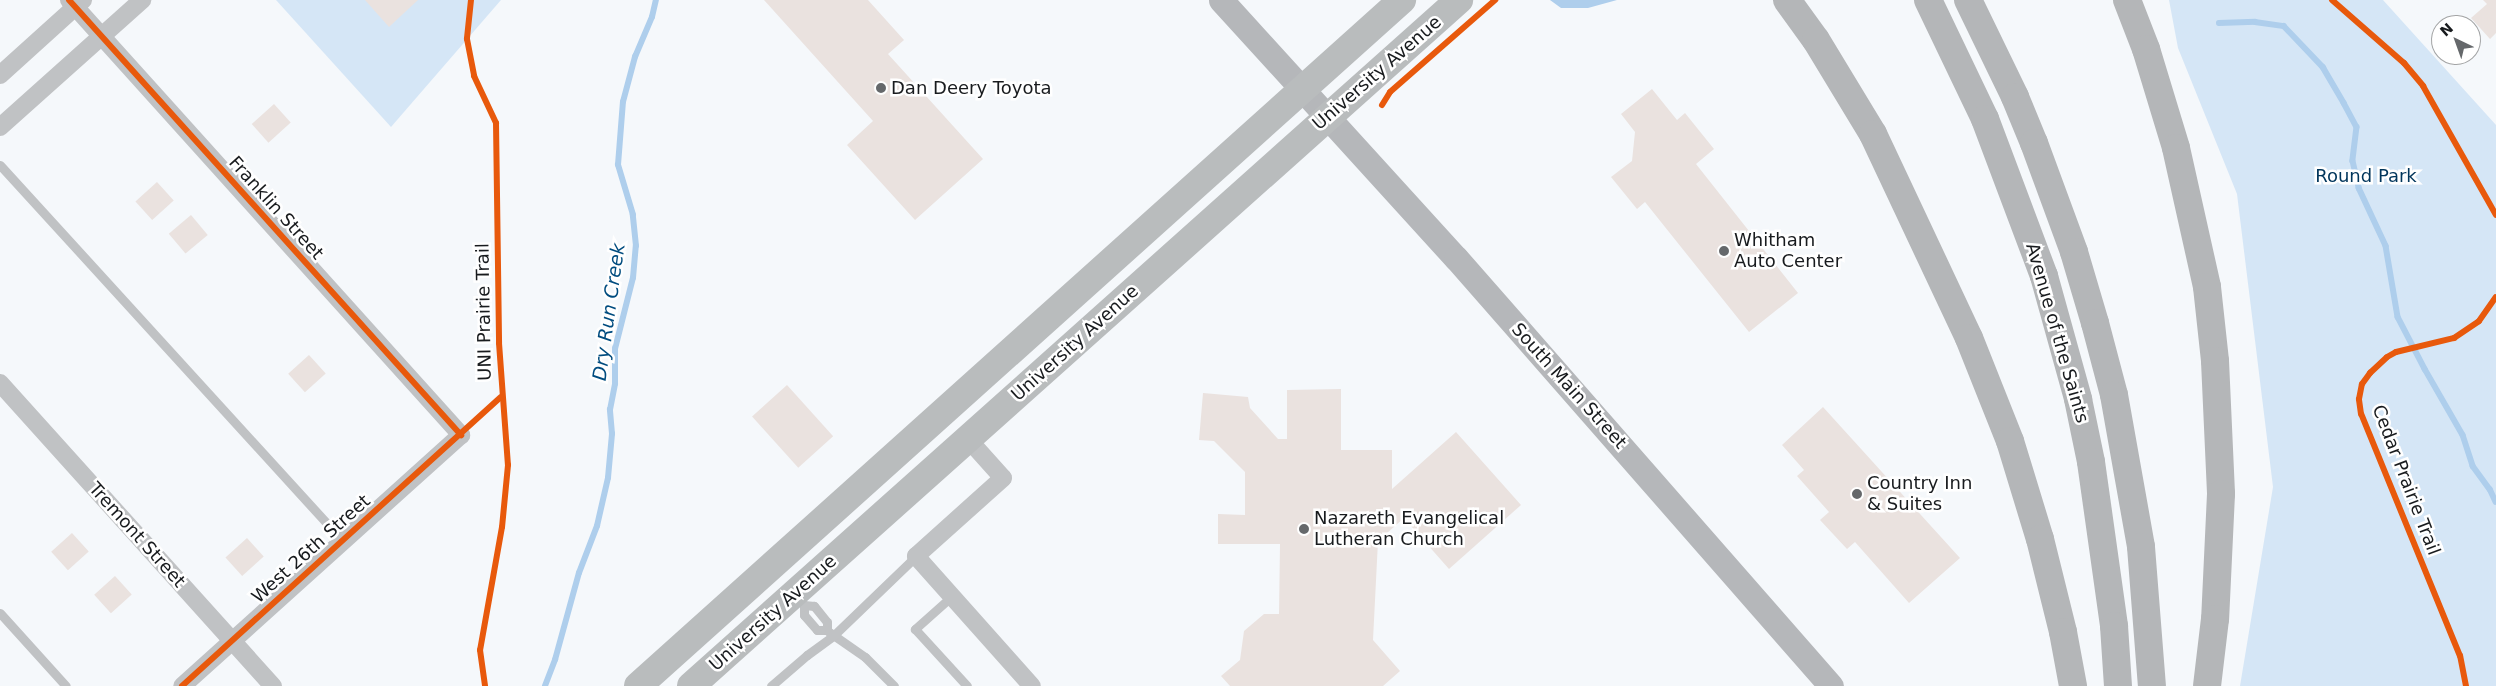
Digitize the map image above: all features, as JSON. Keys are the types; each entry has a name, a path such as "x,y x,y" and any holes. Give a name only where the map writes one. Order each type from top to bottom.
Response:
{"highway":[{"path":"1787,0 1816,40 1873,134 1969,338 2010,441 2040,539 2063,632 2073,686"},
{"name":"Avenue of the Saints","path":"1928,0 1985,119 2044,276 2078,399 2091,462 2114,626 2118,686"},
{"name":"Avenue of the Saints","path":"1968,0 2015,97 2034,143 2074,252 2095,323 2114,395 2141,547 2152,686"},
{"path":"2127,0 2146,49 2176,148 2193,217 2208,296 2215,370 2221,494 2215,619 2207,686"}],"main road":[{"name":"University Avenue","path":"638,686 1402,0"},
{"name":"University Avenue","path":"691,686 799,599 968,439 1299,140 1328,117 1459,0"}],"street":[{"path":"0,127 142,0"},
{"name":"South Main Street","path":"1221,0 1665,494 1831,686"},
{"path":"0,75 76,2"},
{"name":"Franklin Street","path":"76,2 102,36 461,435"},
{"name":"Tremont Street","path":"0,383 274,686"},
{"name":"West 26th Street","path":"182,686 461,435"},
{"path":"968,439 1003,478 916,556 1032,686"}],"lane":[{"path":"0,164 343,541"},
{"path":"771,686 916,556"},
{"path":"952,596 915,629 967,686"},
{"path":"799,599 814,606 827,622 830,633"},
{"path":"799,599 804,615 817,630 830,633 865,657 894,686"},
{"path":"0,613 66,686"}],"green space":[{"path":"276,0 501,0 391,127"},
{"name":"Round Park","path":"2169,0 2383,0 2431,53 2431,65 2442,65 2496,125 2496,686 2240,686 2273,487 2237,194 2178,48"}],"water":[{"path":"1550,0 1617,0 1588,8 1561,8"}],"building":[{"path":"365,0 418,0 389,27"},
{"name":"Dan Deery Toyota","path":"764,0 868,0 904,40 888,54 983,159 915,220 847,145 873,121"},
{"path":"2483,0 2496,0 2496,33 2490,39 2481,29 2481,15 2474,15 2487,4"},
{"name":"Whitham Auto Center","path":"1652,89 1677,120 1685,113 1714,149 1696,164 1798,293 1749,332 1645,202 1637,209 1611,177 1632,161 1635,132 1621,114"},
{"path":"274,104 291,123 268,143 252,124"},
{"path":"157,182 174,201 152,220 135,201"},
{"path":"191,215 208,235 185,254 169,234"},
{"path":"309,355 326,374 305,392 288,374"},
{"path":"787,385 833,436 798,468 752,416"},
{"name":"Nazareth Evangelical Lutheran Church","path":"1341,389 1341,450 1392,450 1392,489 1456,432 1521,505 1449,569 1404,518 1378,541 1373,640 1400,671 1383,686 1230,686 1221,676 1240,660 1244,631 1264,614 1279,614 1280,544 1218,544 1218,514 1245,515 1245,472 1214,441 1199,440 1203,393 1248,397 1250,408 1278,439 1287,439 1287,390"},
{"name":"Country Inn & Suites","path":"1823,407 1960,558 1909,603 1855,542 1847,549 1820,520 1829,512 1797,476 1804,470 1782,445"},
{"path":"72,533 89,552 68,570 51,552"},
{"path":"247,538 264,557 242,576 225,557"},
{"path":"115,576 132,595 111,613 94,595"}],"waterway":[{"name":"Dry Run Creek","path":"545,686 555,660 579,573 597,526 608,478 612,434 610,410 615,384 615,349 633,278 636,246 633,215 618,165 623,102 635,57 652,17 656,0"},
{"path":"2219,23 2255,22 2284,26 2323,67 2344,103 2357,127 2353,161 2359,188 2386,246 2398,317 2463,435 2473,466 2490,489 2496,502"}],"cycle path":[{"path":"69,0 461,435"},
{"name":"UNI Prairie Trail","path":"471,0 467,39 474,76 496,123 499,343 508,465 502,527 480,650 485,686"},
{"path":"1382,105 1390,92 1495,0"},
{"path":"2332,0 2404,63 2423,86 2496,215"},
{"name":"Cedar Prairie Trail","path":"2466,686 2460,656 2361,414 2359,399 2362,384 2370,373 2387,357 2396,352 2454,338 2479,321 2496,297"},
{"path":"182,686 501,397"}],"place":[{"name":"Dan Deery Toyota","path":"881,88"},
{"name":"Whitham Auto Center","path":"1724,251"},
{"name":"Country Inn & Suites","path":"1857,494"},
{"name":"Nazareth Evangelical Lutheran Church","path":"1304,529"}]}
